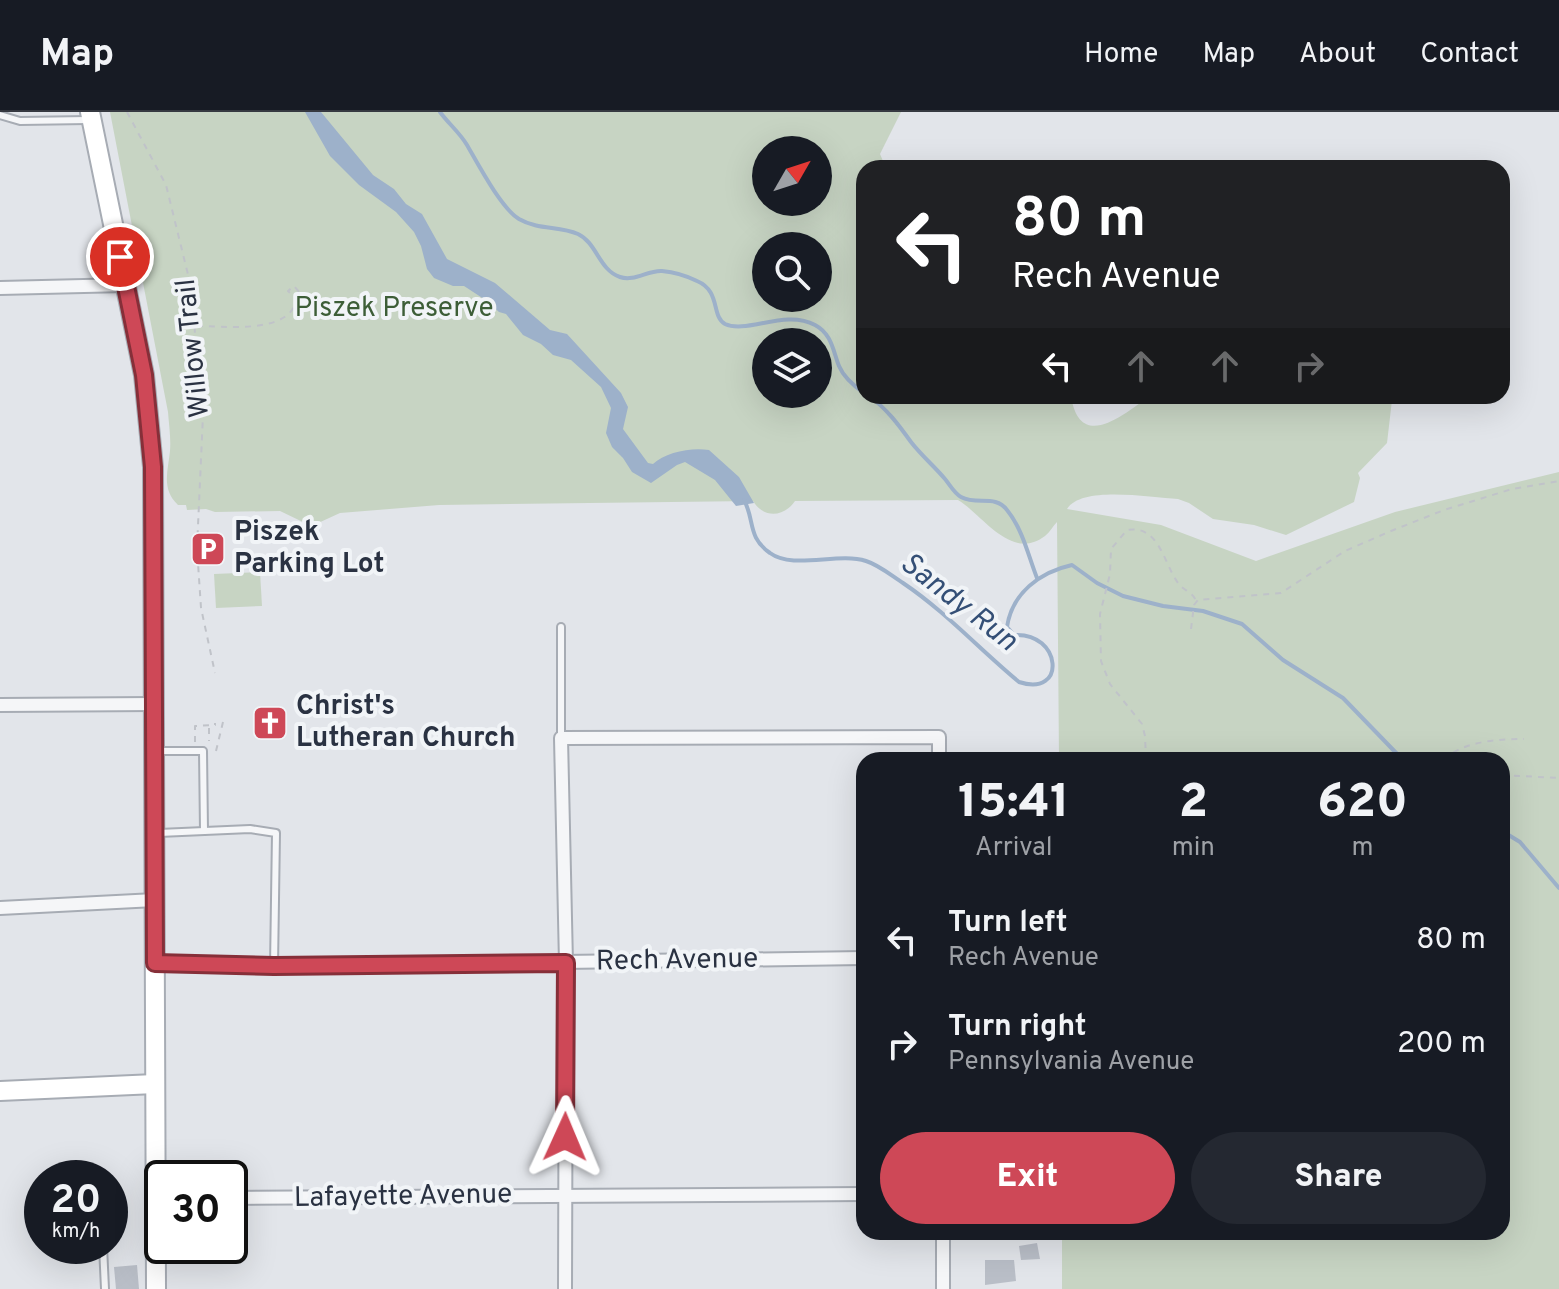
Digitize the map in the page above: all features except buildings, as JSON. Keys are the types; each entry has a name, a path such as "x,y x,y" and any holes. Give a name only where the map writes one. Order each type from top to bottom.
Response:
{"main road":[{"path":"90,116 144,375 153,467 157,1160"},
{"path":"0,1091 155,1084"},
{"path":"156,1289 157,1264"}],"street":[{"path":"0,288 126,285"},
{"path":"0,705 155,704"},
{"path":"565,1289 566,963 561,738 939,737 939,752"},
{"path":"0,908 155,900"},
{"name":"Rech Avenue","path":"155,963 274,966 856,958"},
{"name":"Lafayette Avenue","path":"248,1198 856,1194"},
{"path":"943,1240 943,1289"}],"lane":[{"path":"0,115 20,121 90,116"},
{"path":"561,627 561,738"},
{"path":"154,751 203,751 204,831"},
{"path":"155,833 250,829 276,833 274,966"},
{"path":"104,1264 105,1289"}],"path":[{"name":"Willow Trail","path":"127,112 166,185 194,299 203,415 197,548 201,608 215,673"},
{"path":"195,326 274,323 292,310 295,298"},
{"path":"1195,603 1281,593 1345,551 1379,536 1444,510 1512,489 1559,481"},
{"path":"1146,752 1142,724 1114,691 1104,673 1100,653 1102,601 1110,574 1109,559 1114,544 1127,530 1141,530 1156,542 1178,583 1196,597 1191,629"},
{"path":"216,751 223,722"},
{"path":"195,751 195,726 215,723"},
{"path":"208,725 209,751"},
{"path":"1458,752 1468,746 1502,739 1524,739"},
{"path":"1510,775 1559,778"}],"green space":[{"name":"Piszek Preserve","path":"110,112 901,112 880,154 883,160 856,160 856,404 1073,404 1083,423 1093,426 1116,419 1139,404 1392,404 1387,443 1358,473 1360,478 1354,502 1286,535 1254,525 1213,519 1178,499 1102,495 1087,497 1067,509 1161,525 1256,561 1395,512 1559,472 1559,1289 1062,1289 1062,1240 1510,1240 1510,752 1059,752 1057,522 1045,536 1020,543 998,533 958,500 795,501 774,514 763,511 753,501 439,505 340,513 316,524 305,523 280,511 187,510 186,505 178,505 169,493 167,473 170,446 168,412"},
{"path":"260,572 262,606 216,608 214,574"}],"water":[{"path":"305,112 321,112 373,175 422,214 447,259 495,283 550,330 567,334 621,393 628,407 623,429 648,463 653,464 679,451 709,450 739,477 754,503 736,506 715,480 685,462 651,483 632,472 612,447 606,433 611,408 601,387 571,360 553,355 541,344 523,335 506,314 487,301 464,286 453,286 434,278 427,269 414,232 396,212 359,185 330,156"}],"waterway":[{"path":"440,112 464,141 498,196 519,219 578,234 590,244 607,269 620,277 630,278 662,271 680,274 705,285 725,324 744,326 791,320 815,325 828,338 839,366 856,387"},
{"path":"879,404 954,491 973,501 997,502 1007,510 1021,534 1037,578"},
{"name":"Sandy Run","path":"744,500 758,541 770,553 791,560 842,558 876,565 934,606 1019,682 1035,684 1045,681 1051,673 1052,663 1042,643 1030,637 1014,635 1007,627 1010,615 1029,586 1049,573 1072,565 1123,596 1163,606 1203,611 1242,624 1283,660 1343,698 1395,752"},
{"name":"Sandy Run","path":"1510,836 1520,842 1559,888"}],"place":[{"name":"Piszek Parking Lot","path":"208,549"},
{"name":"Christ's Lutheran Church","path":"270,723"}],"route":[{"path":"120,257 144,375 153,467 155,963 274,966 566,963 565,1137"}]}
